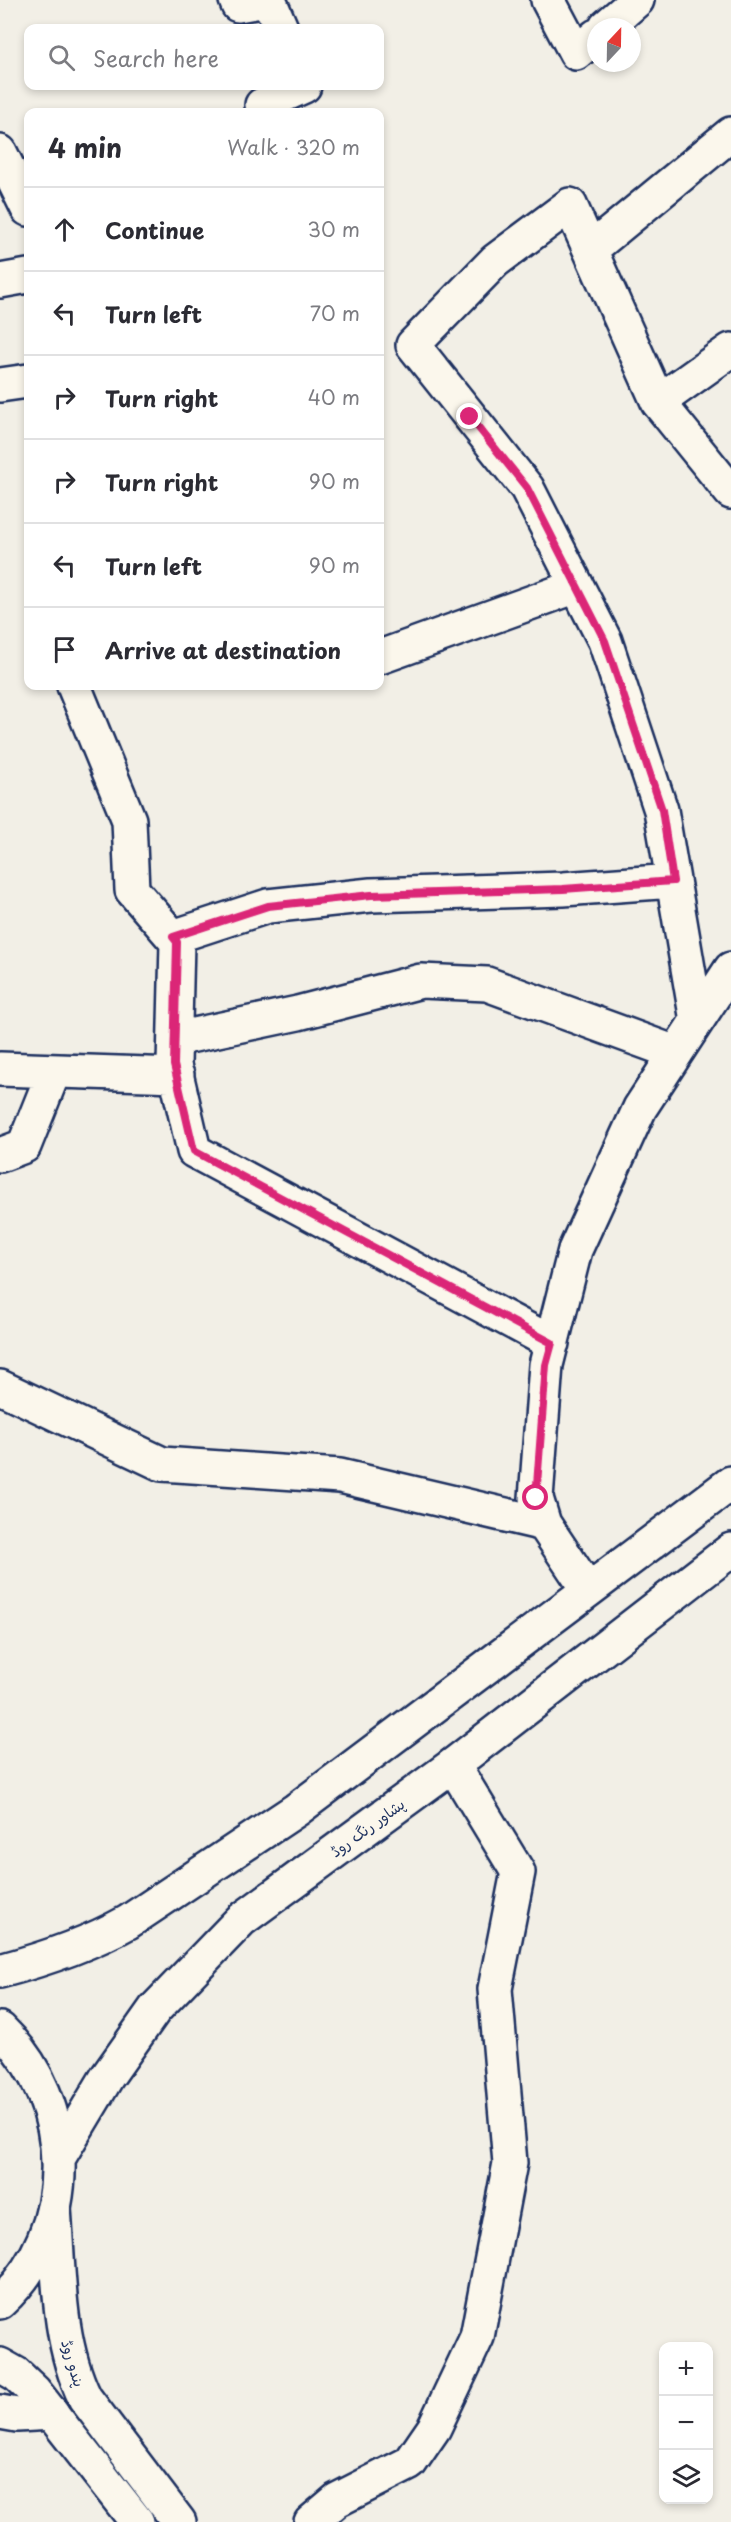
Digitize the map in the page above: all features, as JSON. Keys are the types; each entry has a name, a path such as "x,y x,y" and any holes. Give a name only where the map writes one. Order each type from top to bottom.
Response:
{"main road":[{"path":"236,0 238,5 268,0 279,24"},
{"path":"548,0 576,53 587,44"},
{"path":"617,18 638,0"},
{"path":"263,108 262,105 295,90"},
{"path":"590,250 731,134"},
{"path":"0,152 24,201"},
{"path":"697,1021 662,810 605,641 527,488 413,345 495,261 570,205 658,402 731,492"},
{"path":"0,281 24,277"},
{"path":"658,402 731,351"},
{"path":"0,385 24,382"},
{"path":"384,656 577,586"},
{"path":"76,690 129,820 132,890 177,942 174,1065 194,1151 552,1343"},
{"path":"173,937 268,906 371,895 563,889 673,881"},
{"path":"588,1590 544,1524 536,1498 546,1365 575,1250 640,1108 731,969"},
{"path":"175,1039 298,1013 421,981 487,984 675,1053"},
{"path":"0,1069 177,1076"},
{"path":"0,1155 24,1146 54,1071"},
{"path":"0,1387 162,1464 340,1476 544,1524"},
{"path":"0,1971 59,1954 105,1935 296,1810 731,1483"},
{"name":"پشاور رنگ روڈ","path":"59,2157 128,2046 155,2009 241,1920 453,1765 731,1550"},
{"path":"311,2522 337,2500 410,2463 434,2428 477,2337 508,2174 510,2163 495,1989 518,1872 453,1765"},
{"path":"0,2029 17,2045 42,2086 52,2116 59,2157 54,2208 44,2239 29,2268 0,2302"},
{"name":"پندو روڈ","path":"54,2208 65,2332 69,2356 78,2385 85,2398 178,2522"},
{"path":"0,2365 24,2381 52,2413 136,2522"},
{"path":"0,2412 17,2415 52,2413"}],"route":[{"path":"470,417 527,488 605,641 662,810 673,881 563,889 371,895 268,906 173,937 177,942 174,1065 194,1151 552,1343 546,1365 536,1498"}]}
